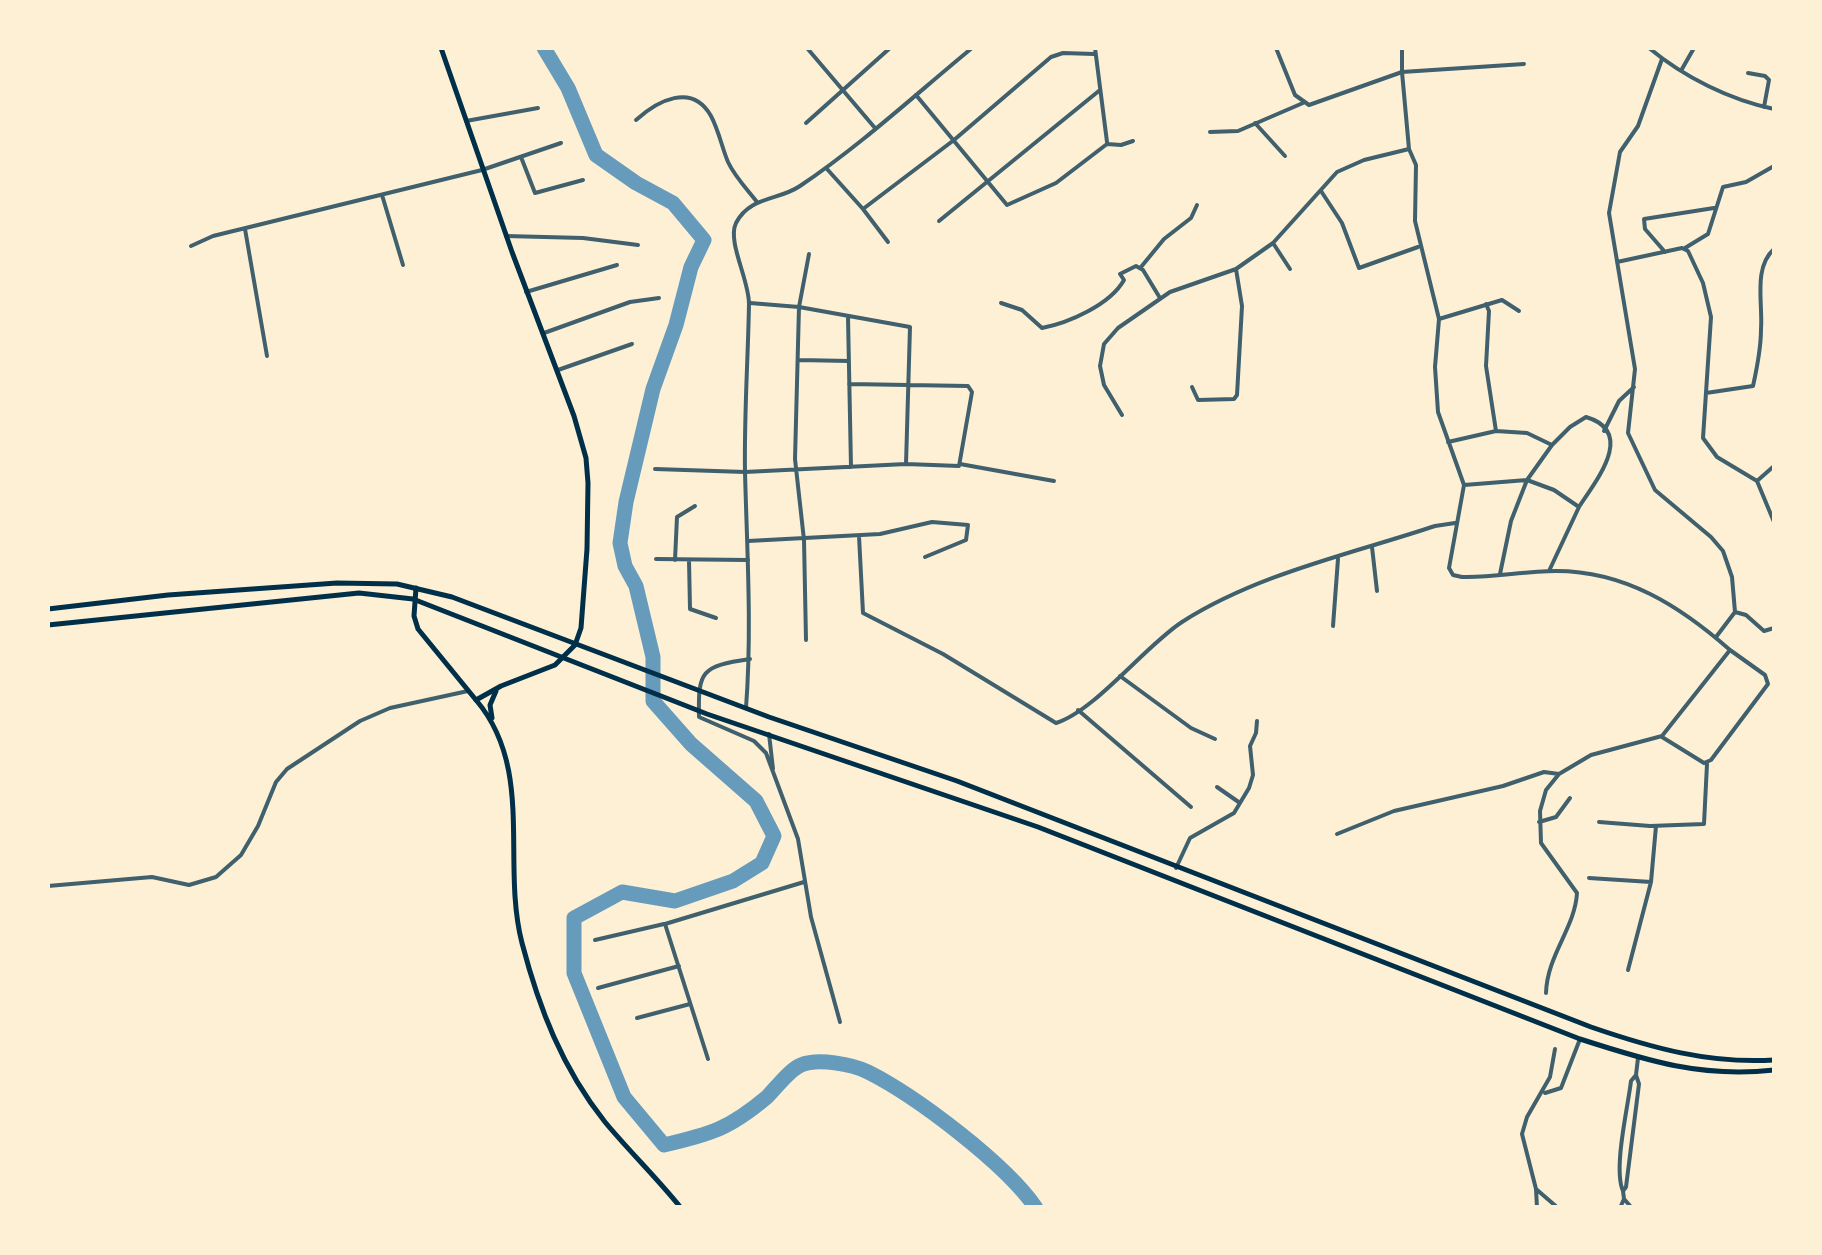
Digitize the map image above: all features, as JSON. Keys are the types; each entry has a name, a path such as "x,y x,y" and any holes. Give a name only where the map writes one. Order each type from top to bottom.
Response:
{"main road":[{"path":"442,48 586,458 587,548 579,635 571,652 555,665 476,700"},
{"path":"48,609 280,586 361,584 416,588 554,633 713,696 942,775 1642,1045 1711,1060 1774,1060"},
{"path":"416,588 418,629 493,721"},
{"path":"48,625 358,593 414,599 707,714 988,809 1580,1039 1698,1072 1774,1070"},
{"path":"501,686 490,705 503,743 514,804 516,909 521,940 550,1033 564,1062 602,1118 680,1208"},
{"path":"1126,862 1130,850"}],"street":[{"path":"807,48 875,128"},
{"path":"806,123 890,48"},
{"path":"746,708 750,659 745,472 748,302 747,280 733,234 737,222 757,202 795,190 826,168 972,48"},
{"path":"1276,48 1295,95 1303,103"},
{"path":"1402,48 1409,149 1416,165 1418,246 1439,319 1438,412 1464,484 1448,564 1450,572 1466,578 1549,571 1596,577 1650,592 1674,605 1765,675 1768,684 1708,763 1704,824 1599,822"},
{"path":"1649,48 1728,94 1774,110"},
{"path":"1682,70 1694,48"},
{"path":"864,210 1052,57 1063,53 1094,51 1107,144"},
{"path":"1662,59 1638,126 1620,152 1609,213 1630,325 1634,387 1628,433 1649,483 1663,500 1719,546 1732,577 1736,612 1716,637"},
{"path":"1210,132 1235,132 1303,103 1312,104 1402,72 1524,64"},
{"path":"1748,73 1770,80 1764,107"},
{"path":"939,221 1100,90"},
{"path":"916,94 1004,203 1010,205 1056,182 1107,144 1133,142"},
{"path":"636,120 655,103 674,96 704,107 729,164 757,202"},
{"path":"466,121 538,108"},
{"path":"1255,124 1285,156"},
{"path":"191,246 214,236 482,170 561,143"},
{"path":"1122,415 1104,385 1100,366 1101,350 1118,328 1160,298 1236,269 1272,243 1344,168 1409,149"},
{"path":"521,157 535,193 583,180"},
{"path":"1616,262 1686,248 1708,234 1723,187 1746,182 1774,166"},
{"path":"826,168 888,242"},
{"path":"1320,190 1342,224 1359,268 1418,246"},
{"path":"382,195 403,265"},
{"path":"1142,267 1164,239 1191,218 1197,205"},
{"path":"1660,254 1645,229 1644,219 1714,208"},
{"path":"245,229 266,356"},
{"path":"506,236 583,238 638,245"},
{"path":"1272,243 1290,270"},
{"path":"1686,248 1703,282 1711,317 1703,438 1716,457 1757,481 1774,522"},
{"path":"1704,394 1754,386 1762,328 1762,272 1774,250"},
{"path":"806,640 804,540 797,469 797,360 799,307 810,254"},
{"path":"526,292 616,264"},
{"path":"1142,267 1160,298"},
{"path":"1002,304 1022,310 1042,328 1060,324 1120,287 1123,271 1142,267"},
{"path":"1192,386 1198,400 1238,396 1242,306 1236,269"},
{"path":"544,333 630,302 660,298"},
{"path":"1439,319 1505,300 1519,310"},
{"path":"748,302 910,327 906,464"},
{"path":"1486,304 1490,312 1487,383 1496,431"},
{"path":"848,316 850,467"},
{"path":"558,370 632,344"},
{"path":"797,360 849,361"},
{"path":"655,469 745,472 906,464 958,468 970,388 849,384"},
{"path":"1604,431 1619,400 1634,387"},
{"path":"1500,574 1511,521 1527,480 1552,445 1582,418 1594,420 1612,450 1549,571"},
{"path":"1448,442 1496,431 1526,433 1552,445"},
{"path":"960,464 1054,481"},
{"path":"1757,481 1774,466"},
{"path":"1464,484 1527,480 1554,490 1579,507"},
{"path":"675,560 677,517 695,506"},
{"path":"748,542 859,536 932,522 968,525 965,541 925,557"},
{"path":"859,536 863,613 943,654 1050,722 1061,722 1182,622 1221,599 1260,582 1455,523"},
{"path":"1372,547 1378,591"},
{"path":"656,559 748,560"},
{"path":"1332,626 1338,559"},
{"path":"689,560 690,610 716,618"},
{"path":"1736,612 1766,631 1774,628"},
{"path":"1546,992 1548,968 1575,908 1577,893 1542,843 1539,822 1544,794 1559,774 1591,755 1662,736 1730,650"},
{"path":"750,659 712,668 704,674 699,684 700,717 762,746 798,839 804,882 840,1022"},
{"path":"1120,676 1191,728 1215,739"},
{"path":"48,886 152,877 188,884 216,876 241,855 276,782 287,769 360,721 390,708 468,691"},
{"path":"1078,710 1191,808"},
{"path":"1176,868 1190,838 1228,819 1240,802 1252,780 1249,757 1257,721"},
{"path":"769,734 775,782"},
{"path":"1662,736 1708,763"},
{"path":"1337,834 1394,811 1487,791 1544,772 1559,774"},
{"path":"1217,787 1240,802"},
{"path":"1539,822 1556,817 1570,798"},
{"path":"1628,970 1651,882 1656,826"},
{"path":"1589,878 1651,882"},
{"path":"595,940 665,924 804,882"},
{"path":"665,924 708,1060"},
{"path":"598,988 679,966"},
{"path":"638,1018 690,1004"},
{"path":"1544,1093 1561,1088 1580,1039"},
{"path":"1538,1208 1522,1134 1526,1117 1550,1078 1555,1049"},
{"path":"1632,1208 1624,1200 1622,1190 1626,1187 1639,1084 1638,1058"},
{"path":"1536,1189 1558,1208"},
{"path":"1620,1208 1624,1200"}],"waterway":[{"path":"544,48 568,88 596,155 673,203 704,240 691,267 653,389 620,543 625,566 636,586 653,657 653,701 691,744 756,801 774,836 762,863 733,881 675,901 622,892 574,918 574,973 624,1097 664,1145 730,1123 767,1097 801,1065 825,1062 853,1067 888,1083 959,1132 1004,1172 1036,1208"}]}
